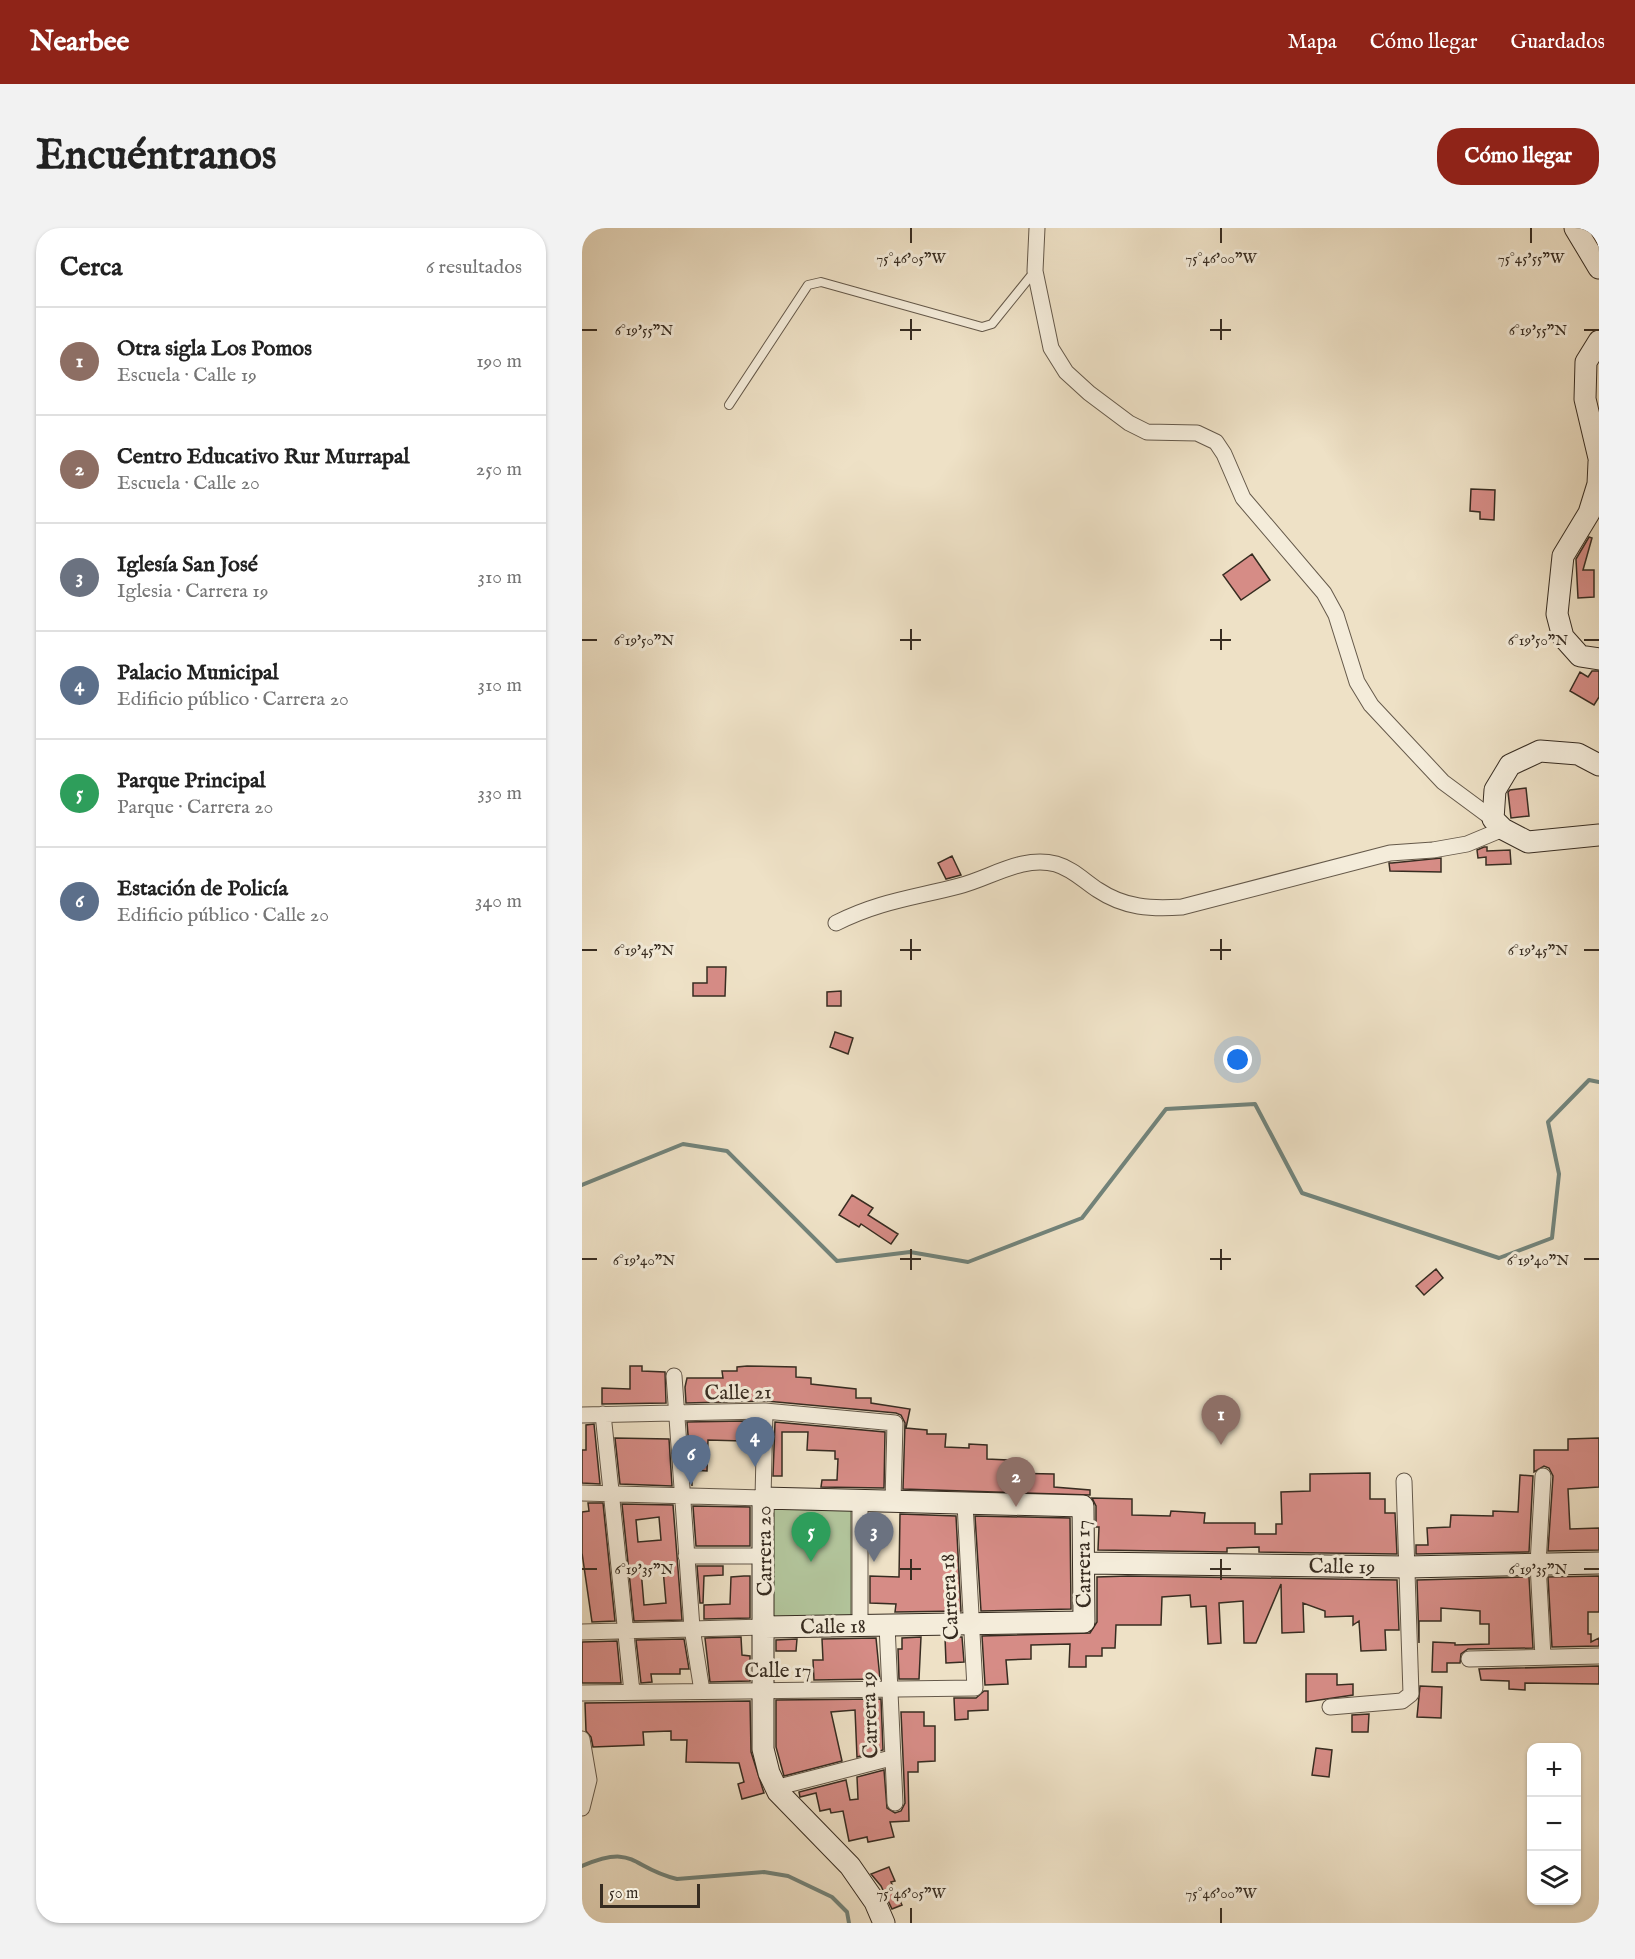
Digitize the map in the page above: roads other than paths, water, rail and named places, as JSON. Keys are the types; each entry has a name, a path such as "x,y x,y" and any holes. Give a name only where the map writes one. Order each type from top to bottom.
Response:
{"street":[{"path":"1037,228 1035,271 1051,348 1066,372 1128,423 1148,432 1197,433 1216,442 1224,454 1243,498 1324,593 1336,615 1358,682 1371,705 1443,782 1498,824 1528,842 1599,835"},
{"path":"1575,228 1599,268"},
{"path":"1599,341 1586,362 1585,390 1599,460 1598,484 1589,513 1563,556 1557,615 1563,637 1580,656 1599,658"},
{"path":"1498,824 1495,790 1510,765 1540,751 1578,754 1599,765"},
{"path":"836,923 861,910 904,897 960,886 1033,862 1063,867 1099,891 1130,906 1152,909 1182,907 1390,853 1433,850 1467,844 1498,824"},
{"path":"674,1376 674,1415 692,1628 702,1691"},
{"name":"Calle 21","path":"582,1415 765,1412 895,1423 893,1501"},
{"name":"Carrera 20","path":"765,1412 763,1749 769,1773 776,1788"},
{"path":"603,1414 632,1692"},
{"path":"1543,1476 1538,1564 1543,1657"},
{"path":"1330,1707 1402,1701 1411,1694 1404,1481"},
{"path":"582,1493 965,1504"},
{"path":"860,1500 860,1625"},
{"name":"Carrera 17","path":"965,1504 1083,1506 1084,1622"},
{"name":"Carrera 18","path":"965,1504 975,1688"},
{"path":"686,1556 765,1556"},
{"name":"Calle 19","path":"1084,1563 1407,1567 1599,1563"},
{"name":"Calle 18","path":"582,1632 626,1629 1084,1622"},
{"name":"Carrera 19","path":"887,1625 891,1758 895,1803"},
{"path":"1469,1659 1599,1656"},
{"name":"Calle 17","path":"582,1693 762,1690 890,1691 975,1688"},
{"path":"582,1739 589,1780 582,1808"},
{"path":"884,1923 875,1902 850,1866 776,1788 891,1758"}],"lane":[{"path":"729,405 808,285 821,282 982,327 992,324 1035,271"}],"waterway":[{"path":"582,1185 683,1144 727,1151 837,1261 910,1252 968,1262 1082,1218 1166,1109 1255,1104 1302,1193 1499,1258 1552,1238 1559,1174 1548,1122 1589,1080 1599,1082"},
{"path":"582,1866 613,1857 623,1857 677,1879 764,1872 788,1876 832,1897 847,1912 849,1923"}],"place":[{"name":"Otra sigla Los Pomos","path":"1221,1445"},
{"name":"Palacio Municipal","path":"755,1467"},
{"name":"Estación de Policía","path":"691,1485"},
{"name":"Centro Educativo Rur Murrapal","path":"1016,1507"},
{"name":"Parque Principal","path":"811,1562"},
{"name":"Iglesía San José","path":"874,1562"}]}
